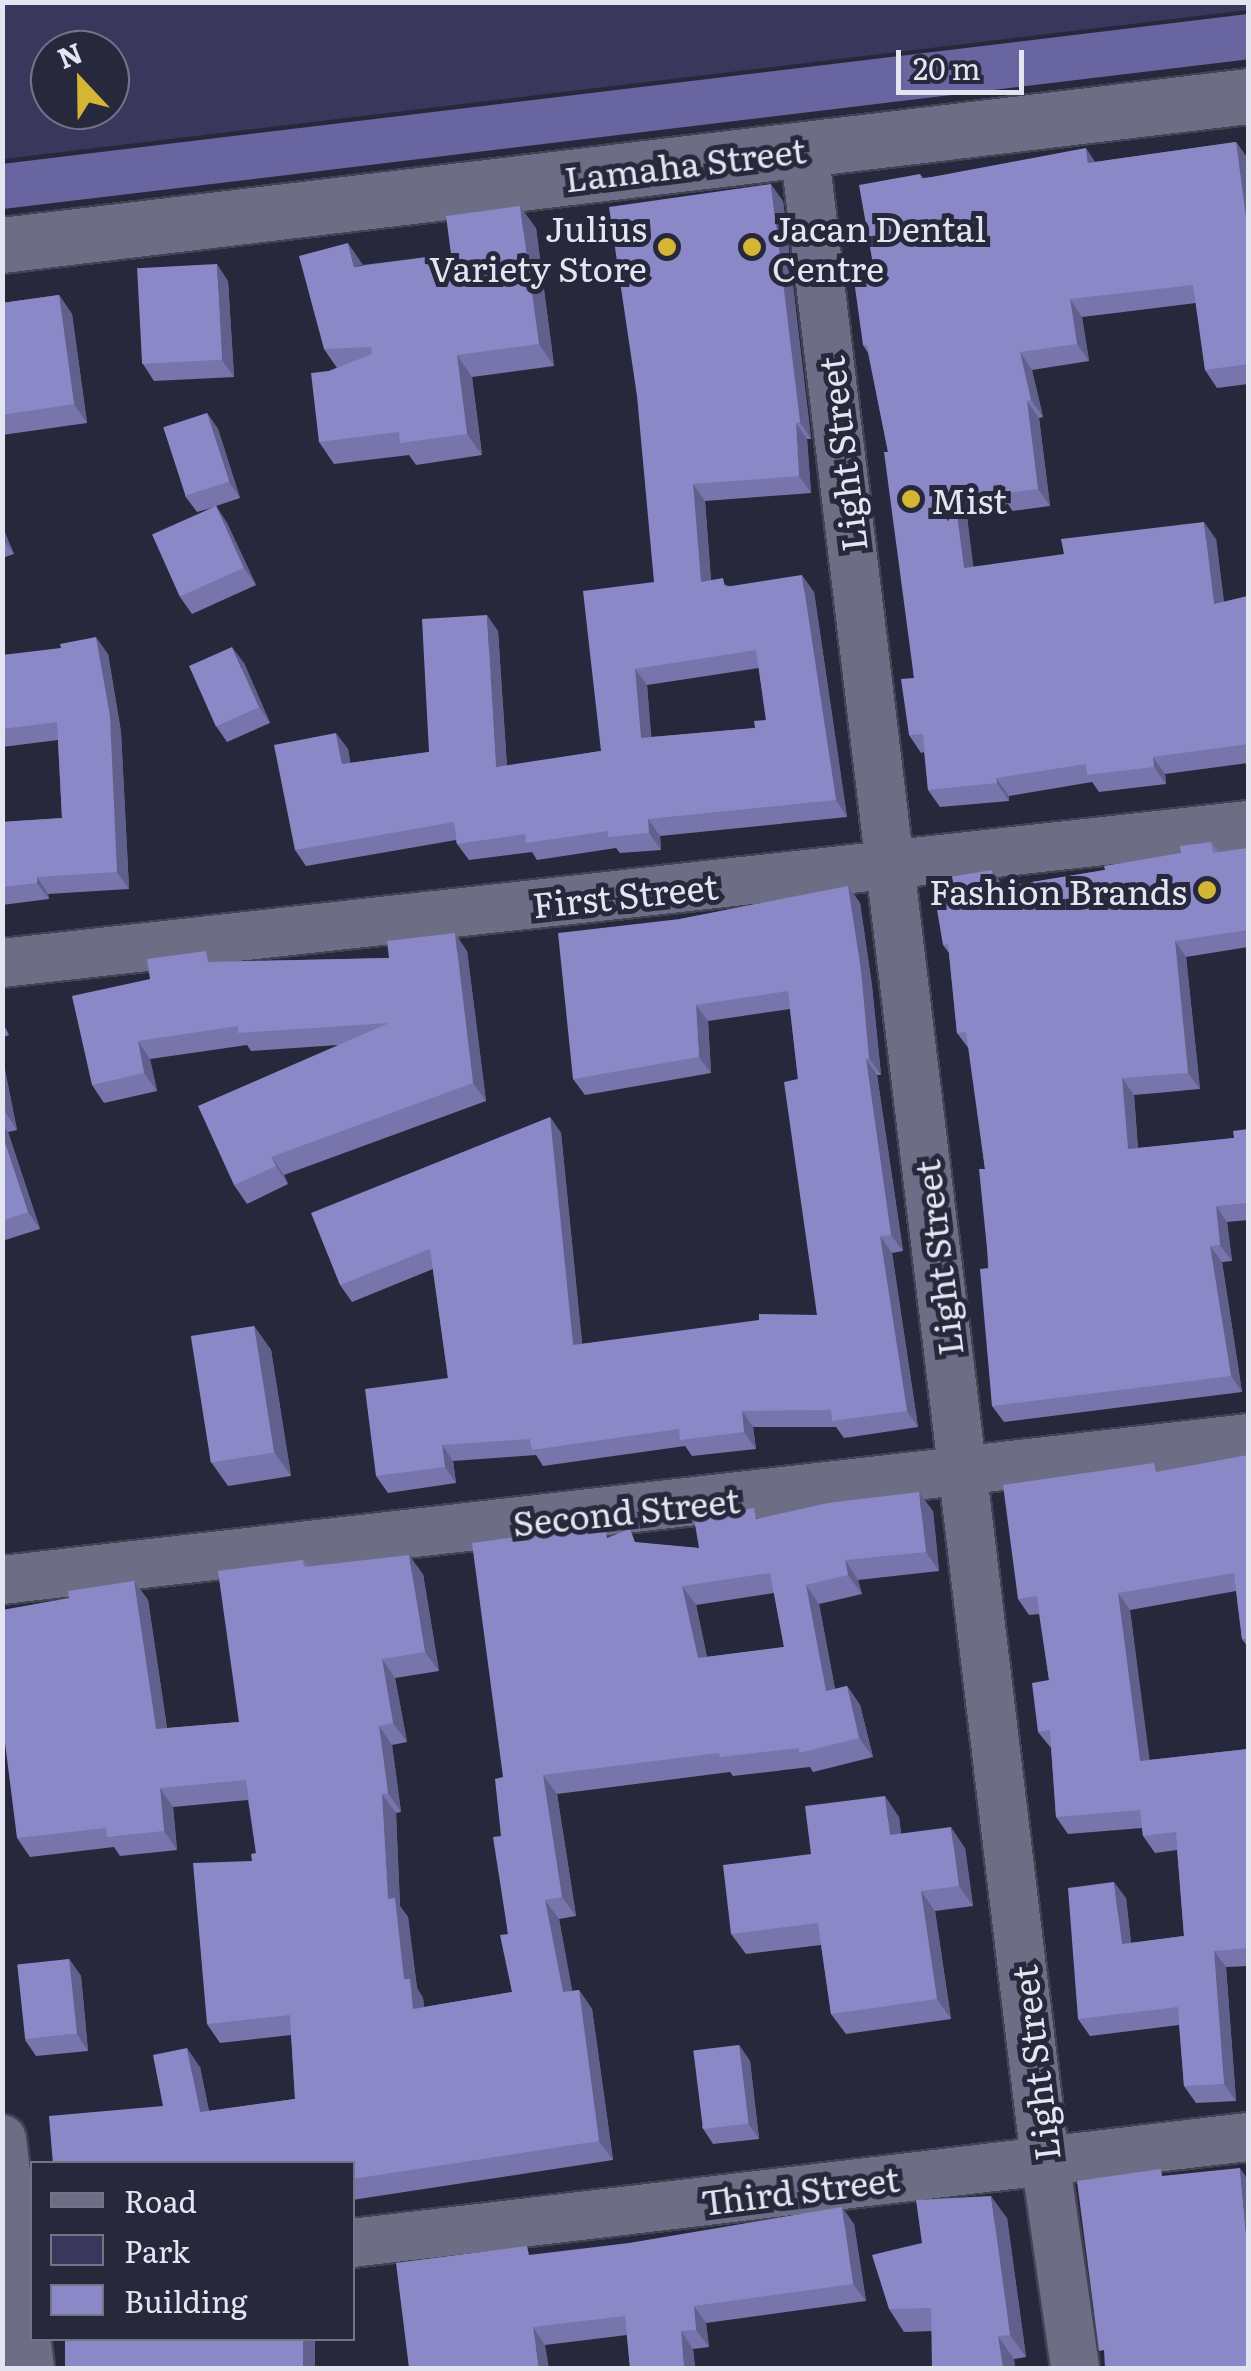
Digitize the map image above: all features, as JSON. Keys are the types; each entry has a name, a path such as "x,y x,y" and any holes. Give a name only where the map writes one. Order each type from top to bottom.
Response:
{"street":[{"name":"Lamaha Street","path":"2,245 1248,96"},
{"name":"Light Street","path":"804,148 1046,2158 1075,2368"},
{"name":"First Street","path":"2,963 1248,825"},
{"name":"Second Street","path":"2,1580 1248,1438"},
{"name":"Third Street","path":"355,2243 1046,2158 1248,2138"},
{"path":"2,2139 27,2282 30,2368"}],"green space":[{"path":"1248,2 1248,10 3,159 3,3"}],"building":[{"path":"1236,142 1248,233 1248,364 1205,370 1193,285 1070,299 1077,344 1020,352 1031,400 1027,401 1038,489 955,500 964,568 1064,554 1061,539 1204,522 1214,604 1248,596 1248,744 1153,757 1154,767 1087,775 1086,764 996,778 997,783 928,790 923,734 909,735 901,679 914,678 884,452 888,452 867,345 863,345 853,273 874,270 859,185 920,174 921,179 1086,148 1088,163"},
{"path":"771,184 800,422 796,423 799,476 693,484 701,582 723,578 725,587 802,575 836,800 648,819 649,833 608,837 608,831 526,843 525,834 457,844 454,822 295,850 274,745 336,733 342,764 429,752 422,619 487,615 496,767 601,751 583,591 654,582 637,396 609,207","holes":["756,650 766,720 754,721 755,728 641,738 635,669"]},
{"path":"520,206 539,344 457,355 467,434 400,443 399,432 319,442 311,373 329,371 372,354 371,347 324,349 299,256 348,243 354,267 451,254 446,216"},
{"path":"217,264 222,360 142,364 137,268"},
{"path":"59,295 74,404 2,415 2,303"},
{"path":"207,413 229,481 186,496 163,427"},
{"path":"216,506 244,568 180,597 152,534"},
{"path":"96,637 110,716 117,872 37,877 37,883 2,887 2,822 62,818 57,722 2,729 2,655 61,648 60,644"},
{"path":"232,647 259,707 216,726 189,666"},
{"path":"1211,842 1213,853 1248,848 1248,930 1175,941 1188,1073 1122,1078 1128,1149 1234,1138 1233,1131 1248,1129 1248,1203 1216,1206 1220,1245 1210,1246 1231,1376 992,1406 980,1269 989,1268 979,1169 985,1169 966,1032 957,1033 948,944 943,945 932,880 992,870 995,888 1105,870 1104,866 1181,853 1180,846"},
{"path":"848,886 861,970 869,1058 866,1059 891,1235 880,1236 907,1411 832,1421 831,1410 742,1411 744,1432 680,1440 679,1429 532,1450 530,1439 442,1445 445,1467 376,1476 365,1389 448,1378 430,1249 340,1285 311,1213 550,1117 573,1345 759,1320 759,1314 817,1315 784,1082 798,1079 788,991 696,1005 699,1057 573,1079 558,933 680,919"},
{"path":"455,933 473,1083 271,1157 276,1166 234,1185 198,1106 389,1023 238,1033 238,1026 138,1041 144,1073 92,1085 72,996 150,979 147,959 206,951 208,962 389,958 387,941"},
{"path":"2,1134 28,1212 2,1221"},
{"path":"254,1326 274,1452 211,1462 191,1336"},
{"path":"1248,1455 1248,1638 1242,1639 1234,1573 1118,1593 1140,1761 1248,1749 1248,1948 1214,1951 1224,2084 1184,2086 1178,2007 1078,2019 1068,1888 1114,1882 1122,1944 1184,1936 1176,1832 1143,1836 1140,1810 1056,1817 1050,1730 1038,1732 1032,1683 1049,1680 1037,1596 1018,1599 1003,1485 1154,1463 1156,1472"},
{"path":"919,1492 926,1552 845,1560 848,1575 806,1585 826,1691 847,1686 859,1738 799,1753 799,1748 720,1757 719,1753 543,1775 562,1897 545,1900 563,1992 579,1990 599,2141 355,2179 355,2161 53,2161 49,2116 163,2106 153,2055 187,2048 200,2112 295,2099 290,2015 207,2024 193,1863 252,1861 251,1854 256,1853 246,1780 160,1788 164,1831 107,1837 106,1828 17,1838 2,1719 2,1610 69,1598 68,1591 134,1581 156,1729 239,1722 218,1571 303,1560 304,1567 409,1555 425,1652 382,1659 393,1723 379,1726 388,1793 382,1794 388,1899 395,1898 404,1979 410,1979 413,2009 512,1992 500,1935 508,1934 493,1837 501,1836 495,1779 503,1777 472,1543 605,1525 607,1538 630,1529 635,1542 699,1548 694,1518 754,1508 756,1519 828,1503","holes":["770,1573 784,1647 698,1658 682,1586"]},
{"path":"885,1796 890,1835 951,1827 959,1886 921,1891 937,1999 831,2014 818,1923 731,1934 723,1865 811,1854 805,1806"},
{"path":"69,1959 77,2034 25,2039 17,1964"},
{"path":"739,2045 749,2123 703,2129 693,2051"},
{"path":"1240,2168 1248,2256 1248,2368 1105,2368 1104,2350 1099,2351 1077,2181 1161,2169 1162,2176"},
{"path":"991,2196 1010,2335 998,2336 1003,2368 932,2368 931,2308 889,2309 872,2255 922,2243 916,2200"},
{"path":"842,2207 853,2284 694,2306 696,2330 681,2331 684,2368 630,2368 625,2316 533,2327 539,2368 409,2368 396,2263 527,2246 529,2255 629,2243"},
{"path":"65,2341 303,2341 303,2368 65,2368"}],"waterway":[{"path":"2,186 1248,36"}],"place":[{"name":"Julius Variety Store","path":"667,247"},
{"name":"Jacan Dental Centre","path":"752,247"},
{"name":"Mist","path":"911,499"},
{"name":"Fashion Brands","path":"1207,890"}]}
